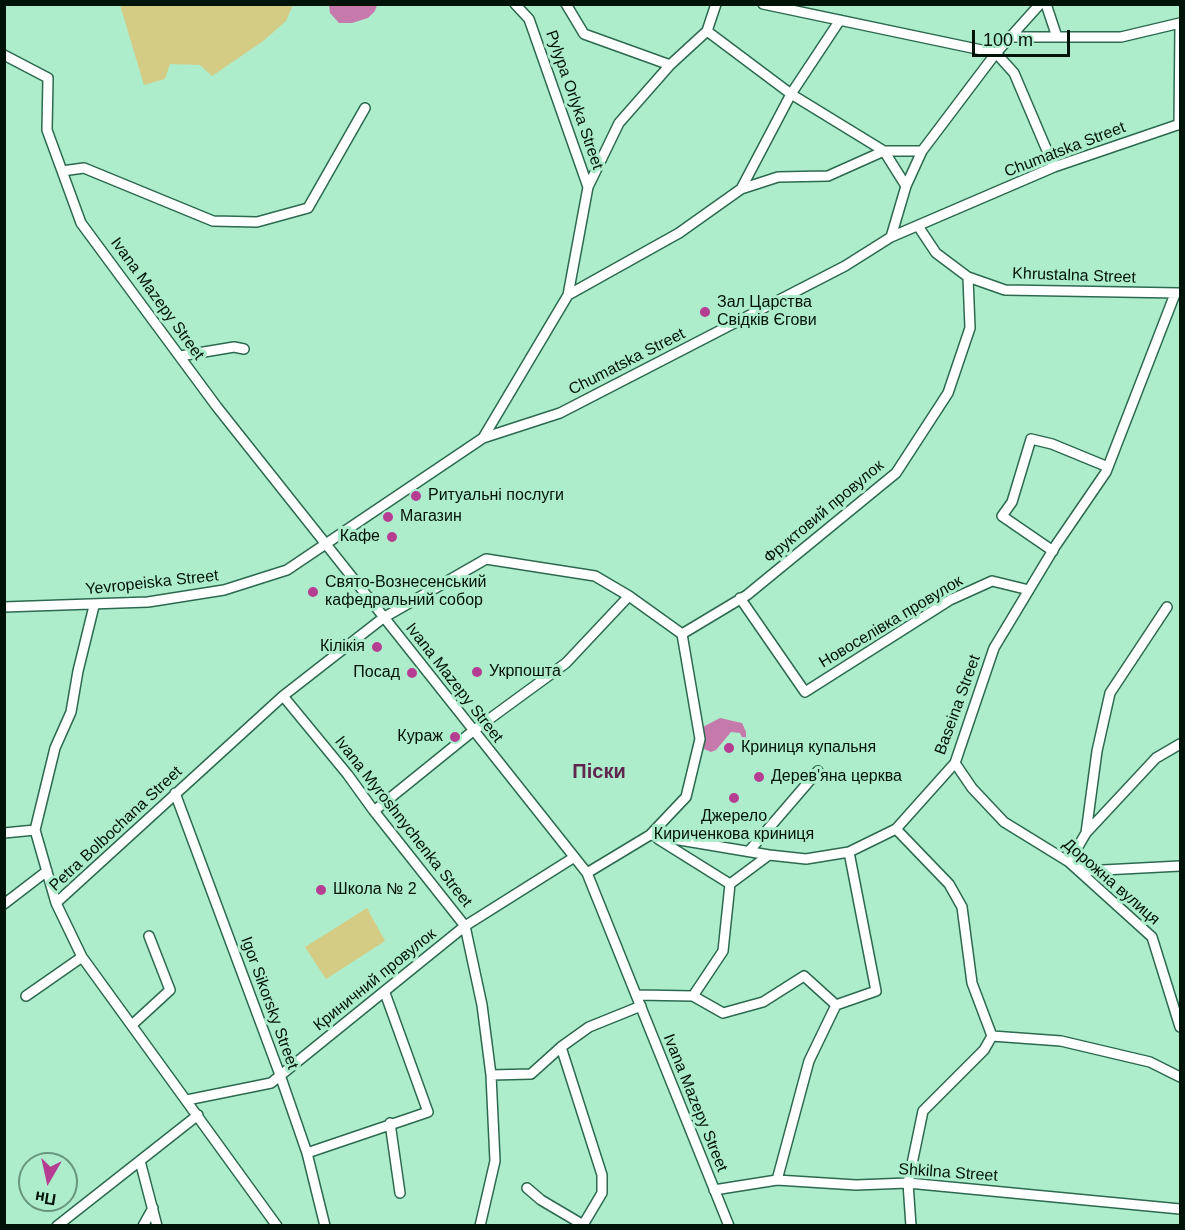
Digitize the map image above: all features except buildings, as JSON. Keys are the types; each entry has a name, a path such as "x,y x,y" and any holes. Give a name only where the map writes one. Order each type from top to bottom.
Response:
{"street":[{"name":"Pylypa Orlyka Street","path":"483,438 568,295 588,187 530,19 515,4"},
{"path":"566,4 584,34 670,65"},
{"path":"588,187 619,123 670,65 707,31 716,4"},
{"path":"763,4 996,53 1014,74 1054,167"},
{"path":"891,237 906,186 922,151 996,53 1040,4"},
{"path":"1046,4 1057,37"},
{"path":"741,189 791,94 840,20"},
{"path":"1010,37 1121,37 1180,23 1180,124"},
{"path":"707,31 791,94 884,151 906,186"},
{"name":"Ivana Mazepy Street","path":"4,55 48,78 47,130 81,223 217,407 587,873 729,1226"},
{"path":"62,171 84,168 213,221 257,222 308,208 365,108"},
{"name":"Chumatska Street","path":"328,544 483,438 560,413 845,266 891,237 1054,167 1180,124"},
{"path":"568,295 679,233 741,189 778,177 828,176 884,151 922,151"},
{"name":"Khrustalna Street","path":"918,226 936,253 968,277 1005,290 1178,294"},
{"name":"Фруктовий провулок","path":"682,634 740,598 896,473 948,393 970,328 968,277"},
{"name":"Baseina Street","path":"652,836 806,859 849,852 896,829 955,763 994,648 1108,467 1178,294"},
{"path":"180,356 234,347 244,349"},
{"path":"1053,551 1002,516 1012,502 1031,439 1052,444 1108,467"},
{"name":"Yevropeiska Street","path":"4,607 94,606 148,602 224,590 287,570 328,544"},
{"name":"Petra Bolbochana Street","path":"277,1226 133,1024 82,957 56,903 283,696 383,618 486,559 594,576 629,596 682,634"},
{"name":"Новоселівка провулок","path":"740,598 805,692 950,600 992,581 1029,590"},
{"path":"374,811 472,731 566,663 629,596"},
{"path":"56,903 35,830 55,748 71,712 78,670 94,606"},
{"path":"1086,833 1097,751 1110,693 1167,607"},
{"path":"587,873 652,836 686,797 700,739 682,634"},
{"name":"Ivana Myroshnychenka Street","path":"283,696 348,775 465,926 482,1005 491,1075 495,1161 480,1226"},
{"path":"1180,744 1156,758 1086,833 1069,862 1084,871 1180,866"},
{"name":"Дорожна вулиця","path":"955,763 972,788 1004,822 1069,862 1152,937 1180,1027"},
{"path":"750,850 818,771"},
{"name":"Igor Sikorsky Street","path":"175,793 280,1075 307,1153 326,1226"},
{"path":"896,829 949,884 962,907 972,983 992,1036"},
{"path":"4,833 35,830"},
{"path":"652,836 730,884"},
{"path":"777,1180 809,1061 836,1005 876,991 849,852"},
{"path":"693,996 723,951 730,884 769,855"},
{"name":"Криничний провулок","path":"187,1100 271,1083 465,926 573,858"},
{"path":"4,904 46,871"},
{"path":"133,1024 171,990 149,936"},
{"path":"26,996 82,957"},
{"path":"637,995 693,996 723,1013 763,1002 804,976 836,1005"},
{"path":"307,1153 428,1112 385,993"},
{"path":"491,1075 531,1074 561,1047 589,1027 640,1006"},
{"path":"992,1036 1061,1041 1150,1062 1180,1077"},
{"path":"911,1226 908,1183 923,1111 984,1050 992,1036"},
{"path":"527,1188 541,1200 584,1225 602,1193 602,1175 561,1047"},
{"path":"57,1226 198,1115"},
{"path":"390,1123 400,1193"},
{"path":"140,1161 157,1226"},
{"name":"Shkilna Street","path":"714,1190 777,1180 856,1185 908,1183 1180,1209"},
{"path":"143,1226 153,1209"}],"shaded area":[{"path":"120,4 293,5 286,21 262,42 212,76 200,65 170,64 165,79 144,85"},
{"path":"329,4 377,5 368,18 352,23 339,23 330,13"},
{"path":"720,718 742,723 746,732 746,741 744,742 740,733 731,732 716,750 711,752 704,749 701,728"},
{"path":"367,908 385,941 326,979 305,947"}],"place":[{"name":"Зал Царства Свідків Єгови","path":"705,312"},
{"name":"Ритуальні послуги","path":"416,496"},
{"name":"Магазин","path":"388,517"},
{"name":"Кафе","path":"392,537"},
{"name":"Свято-Вознесенський кафедральний собор","path":"313,592"},
{"name":"Кілікія","path":"377,647"},
{"name":"Укрпошта","path":"477,672"},
{"name":"Посад","path":"412,673"},
{"name":"Кураж","path":"455,737"},
{"name":"Криниця купальня","path":"729,748"},
{"name":"Дерев'яна церква","path":"759,777"},
{"name":"Джерело Кириченкова криниця","path":"734,798"},
{"name":"Школа № 2","path":"321,890"}],"district":[{"name":"Піски","path":"599,772"}]}
